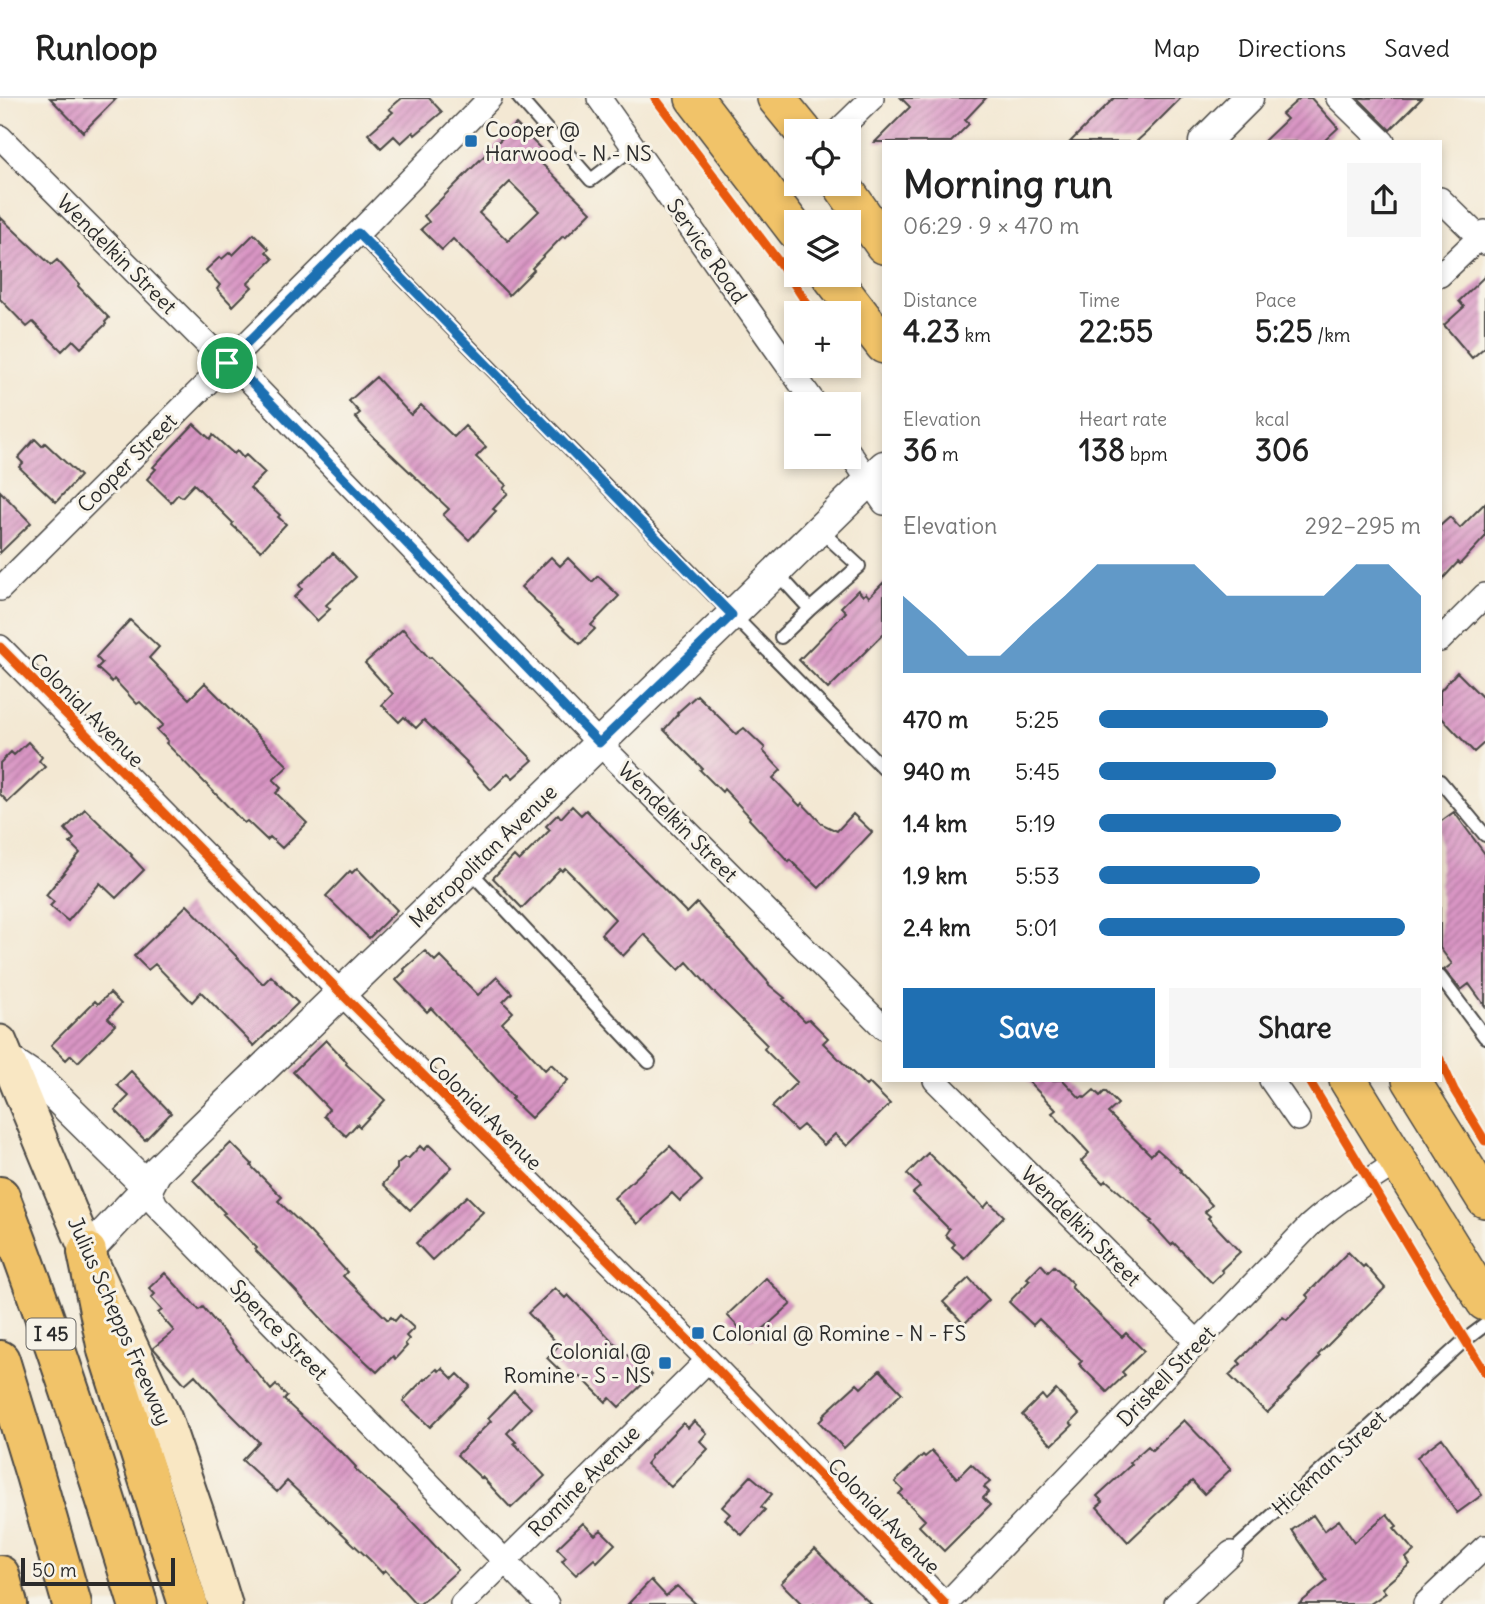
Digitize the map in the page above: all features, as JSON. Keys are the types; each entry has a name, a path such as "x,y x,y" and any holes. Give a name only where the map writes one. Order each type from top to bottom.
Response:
{"highway":[{"name":"I 45","path":"0,1196 75,1401 138,1604"},
{"path":"87,1252 107,1350 188,1604"},
{"name":"I 45","path":"0,1360 72,1604"},
{"path":"0,1575 8,1604"}],"main road":[{"path":"694,98 784,215"},
{"path":"776,98 793,119"},
{"path":"850,196 882,241"},
{"path":"839,287 882,342"},
{"name":"Julius Schepps Freeway","path":"4,1051 87,1252 165,1419 225,1604"},
{"path":"1349,1082 1485,1302"},
{"path":"1412,1082 1482,1188"}],"street":[{"name":"Cooper Street","path":"0,589 358,233 489,98"},
{"name":"Service Road","path":"599,98 807,392"},
{"path":"850,119 872,98"},
{"path":"1206,140 1248,98"},
{"path":"1338,98 1380,140"},
{"name":"Wendelkin Street","path":"0,137 227,363 248,379 599,743 882,1026"},
{"path":"1442,201 1483,237 1442,273"},
{"path":"861,464 879,483"},
{"name":"Metropolitan Avenue","path":"87,1252 148,1187 156,1172 819,529 879,483"},
{"path":"1442,638 1481,606"},
{"name":"Colonial Avenue","path":"0,647 708,1360 945,1604"},
{"name":"Spence Street","path":"4,1051 40,1081 148,1187 156,1205 547,1604"},
{"name":"Wendelkin Street","path":"937,1082 1198,1343"},
{"path":"1272,1082 1298,1119"},
{"name":"Driskell Street","path":"945,1604 1310,1225 1332,1205 1398,1162"},
{"name":"Romine Avenue","path":"462,1604 708,1360"},
{"path":"1425,1604 1485,1547"},
{"name":"Hickman Street","path":"1177,1604 1231,1553"}],"lane":[{"path":"519,98 591,180 634,147"},
{"path":"358,233 882,767"},
{"path":"781,637 859,566 819,529"},
{"path":"776,572 810,609"},
{"path":"1442,783 1485,835"},
{"path":"468,870 649,1062"},
{"path":"1442,980 1485,1037"},
{"name":"Hickman Street","path":"1231,1553 1465,1340 1485,1325"}],"building":[{"path":"50,98 117,98 83,132"},
{"path":"402,98 429,98 442,112 415,135 413,132 401,143 394,136 381,148 368,134 393,112 389,109"},
{"path":"901,98 986,98 965,120 969,124 953,140 875,142 910,107"},
{"path":"1114,98 1181,98 1138,140 1072,140"},
{"path":"1300,98 1311,98 1338,128 1325,140 1265,140 1287,119 1282,114"},
{"path":"1358,98 1422,98 1390,130"},
{"path":"516,124 542,150 535,157 591,212 565,238 563,236 509,295 453,239 442,250 421,229 429,222 424,216","holes":["510,182 539,211 508,241 479,213"]},
{"path":"0,217 51,265 57,260 109,318 81,348 73,340 62,351 33,322 27,327 0,299"},
{"path":"254,234 269,249 266,252 273,259 248,283 252,287 233,306 217,289 220,285 206,270 220,257 222,259 230,252 233,255"},
{"path":"1485,276 1485,347 1472,358 1444,325 1464,307 1459,301"},
{"path":"376,377 411,415 421,405 454,437 465,426 486,447 476,457 506,485 503,489 508,493 493,509 496,511 469,540 443,515 449,509 355,417 360,413 349,401"},
{"path":"194,424 210,439 213,435 234,454 237,451 243,458 246,455 265,473 250,488 280,515 278,517 286,524 261,551 232,525 194,484 182,497 178,494 171,502 147,479 156,469 153,467"},
{"path":"35,439 42,446 45,443 80,476 56,502 19,467 23,463 18,458"},
{"path":"0,491 31,523 0,553"},
{"path":"1485,503 1485,537 1442,580 1442,524 1450,517 1460,528"},
{"path":"333,553 356,577 326,605 330,609 317,621 294,597 302,589 299,585"},
{"path":"551,557 560,566 568,558 592,582 598,576 619,596 591,625 595,629 580,644 521,587"},
{"path":"882,584 882,635 828,689 799,660 846,612 841,607 858,590 863,596 866,593 869,597"},
{"path":"130,620 159,647 149,658 189,699 205,683 288,766 273,780 281,788 276,793 307,823 282,848 270,837 267,840 247,821 244,823 166,743 168,741 157,730 163,725 140,702 137,704 114,679 112,682 97,668 102,663 96,657"},
{"path":"403,629 533,760 513,778 508,773 491,790 424,720 416,728 404,717 399,722 382,705 393,694 365,663"},
{"path":"1457,672 1485,700 1485,742 1474,752 1442,718 1442,689"},
{"path":"697,695 736,734 744,728 765,748 763,751 781,770 773,778 822,824 837,831 853,814 872,832 819,888 790,860 789,862 724,789 722,792 664,730 677,713"},
{"path":"28,742 42,757 39,761 45,767 8,802 0,794 0,763 11,752 14,755"},
{"path":"572,806 581,815 586,810 687,913 697,903 768,984 785,998 783,999 805,1021 809,1019 828,1038 823,1043 866,1086 869,1083 890,1104 847,1146 835,1134 824,1145 803,1125 796,1131 772,1107 797,1082 764,1049 767,1045 687,962 679,970 644,934 623,956 601,934 615,919 565,868 562,871 560,869 522,908 493,878 514,856 519,861 550,830 546,826 558,814 561,818"},
{"path":"85,809 144,870 116,898 100,883 68,921 50,906 54,902 46,895 80,853 70,843 74,839 65,829"},
{"path":"1454,812 1485,854 1485,1006 1469,984 1461,990 1444,970 1452,964 1442,951 1442,821"},
{"path":"357,868 397,910 369,938 326,896 350,871 352,873"},
{"path":"187,905 263,984 271,976 298,1003 254,1046 201,992 192,1002 155,964 148,970 134,956"},
{"path":"425,951 435,961 440,956 478,995 497,977 512,993 503,1002 513,1012 502,1023 545,1070 551,1064 568,1080 531,1118 431,1008 427,1012 396,980 404,969"},
{"path":"110,993 121,1004 108,1018 115,1025 78,1062 71,1055 66,1060 51,1045 95,1001 98,1004"},
{"path":"326,1040 346,1064 385,1100 360,1127 357,1124 346,1136 324,1116 329,1109 293,1072"},
{"path":"131,1071 171,1113 145,1140 115,1110 129,1096 117,1085"},
{"path":"1029,1082 1065,1082 1080,1098 1085,1098 1094,1090 1100,1096 1105,1091 1118,1104 1108,1113 1151,1155 1157,1149 1181,1170 1212,1205 1205,1212 1210,1216 1208,1218 1240,1252 1212,1283 1174,1243 1171,1245 1150,1222 1152,1221 1106,1180 1103,1183 1081,1161 1089,1153 1052,1113 1056,1110"},
{"path":"231,1143 282,1197 278,1201 347,1272 343,1276 388,1320 391,1317 395,1321 400,1315 414,1328 406,1336 409,1339 405,1344 407,1346 377,1372 322,1321 193,1180"},
{"path":"429,1145 452,1167 410,1210 383,1184 404,1158 409,1158 420,1146 424,1150"},
{"path":"670,1146 702,1181 680,1201 672,1193 638,1224 614,1198"},
{"path":"928,1153 984,1208 989,1202 1004,1216 964,1258 952,1247 955,1244 945,1235 949,1229 913,1193 920,1187 907,1174"},
{"path":"467,1196 483,1212 432,1260 416,1243"},
{"path":"1348,1252 1363,1267 1365,1265 1385,1288 1318,1355 1320,1357 1267,1413 1229,1375 1241,1364 1238,1361 1283,1317 1287,1320 1309,1298 1306,1295"},
{"path":"1041,1264 1048,1272 1054,1266 1073,1284 1071,1287 1122,1337 1126,1333 1144,1351 1122,1372 1125,1375 1107,1392 1079,1364 1082,1361 1039,1319 1033,1325 1009,1302"},
{"path":"165,1273 199,1310 203,1307 271,1390 276,1385 287,1396 284,1400 341,1451 355,1469 401,1510 458,1570 420,1604 416,1604 385,1570 382,1573 287,1481 277,1492 242,1460 259,1442 195,1375 185,1384 153,1348 174,1331 158,1313 162,1310 151,1298 155,1294 149,1288"},
{"path":"766,1278 791,1304 751,1340 727,1315"},
{"path":"969,1278 989,1300 964,1324 943,1302"},
{"path":"555,1288 565,1298 568,1295 621,1350 629,1357 631,1354 652,1375 619,1407 610,1398 606,1402 580,1376 573,1383 547,1358 559,1345 528,1313"},
{"path":"442,1368 453,1379 458,1374 470,1386 430,1427 403,1401 424,1379"},
{"path":"880,1370 902,1393 844,1448 819,1422 823,1415 857,1384 861,1388"},
{"path":"1056,1390 1079,1414 1070,1423 1073,1425 1052,1445 1022,1415 1042,1395 1046,1400"},
{"path":"514,1391 531,1408 507,1433 545,1476 511,1508 457,1455 491,1421 488,1418"},
{"path":"1184,1420 1231,1469 1204,1494 1192,1481 1128,1542 1097,1507 1103,1502 1097,1496 1148,1446 1152,1450"},
{"path":"694,1421 707,1433 700,1441 708,1449 671,1487 646,1464 683,1423 688,1428"},
{"path":"1442,1438 1482,1495 1457,1513 1417,1457"},
{"path":"932,1451 957,1478 971,1464 990,1482 984,1487 989,1492 983,1498 990,1505 944,1551 919,1526 925,1520 899,1494 903,1490 895,1482 923,1455 925,1457"},
{"path":"751,1476 772,1494 761,1507 765,1510 742,1535 725,1519 730,1514 722,1507"},
{"path":"1387,1514 1397,1526 1394,1528 1414,1551 1406,1558 1410,1564 1382,1588 1386,1593 1370,1604 1299,1604 1327,1581 1292,1530 1313,1515 1324,1531 1339,1520 1354,1542"},
{"path":"583,1523 595,1535 601,1530 615,1544 597,1562 594,1559 576,1575 562,1561 566,1557 557,1548"},
{"path":"815,1549 871,1604 802,1604 781,1583"},
{"path":"651,1580 666,1596 677,1586 696,1604 628,1604"}],"cycle path":[{"path":"655,98 805,301"},
{"path":"0,647 708,1360 945,1604"},
{"path":"1442,1063 1454,1090 1485,1141"},
{"path":"1310,1082 1485,1372"}],"place":[{"name":"Cooper @ Harwood - N - NS","path":"471,141"},
{"name":"Colonial @ Romine - N - FS","path":"698,1333"},
{"name":"Colonial @ Romine - S - NS","path":"665,1363"}],"route":[{"path":"358,233 732,615 599,743 248,379 227,363 358,233"}]}
